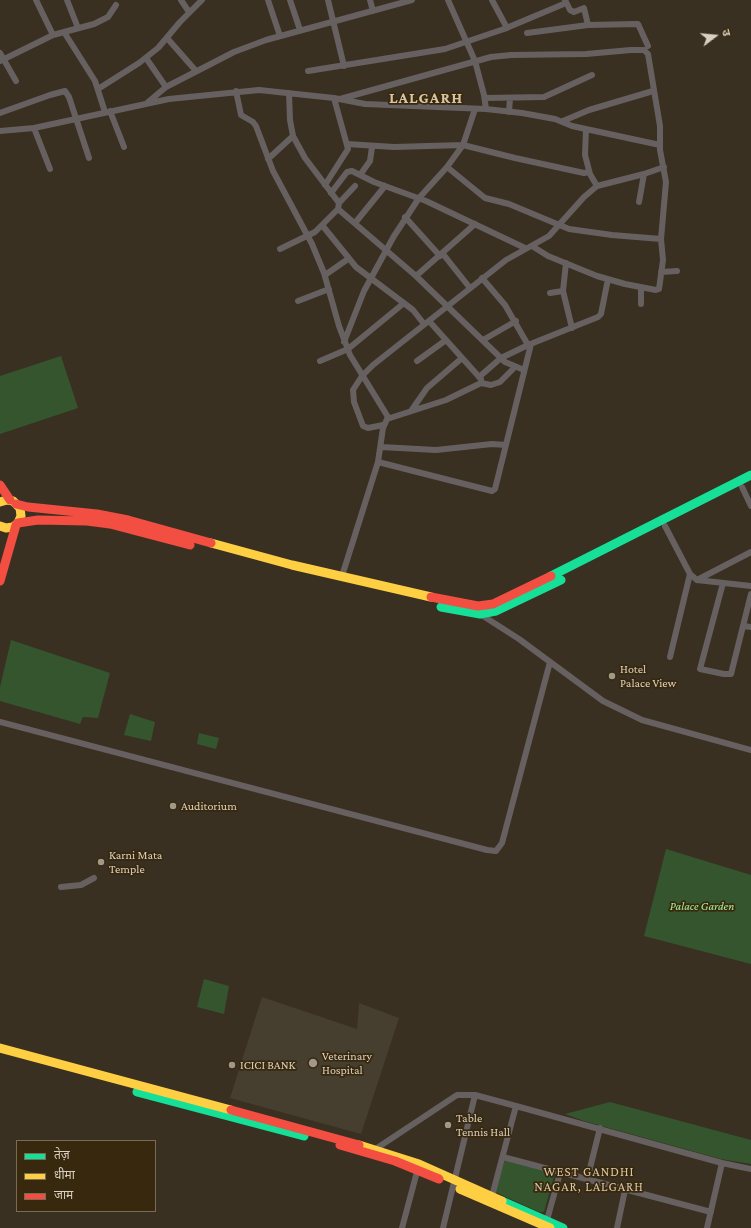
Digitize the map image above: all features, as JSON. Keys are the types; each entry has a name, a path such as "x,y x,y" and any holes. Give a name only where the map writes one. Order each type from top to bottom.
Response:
{"main road":[{"path":"0,502 13,502 34,508 97,514 128,520 292,565 459,604 478,606 493,604 515,595 751,475"},
{"path":"0,526 8,528 17,524 38,520 87,521 110,524 457,611 480,614 496,611 519,601 751,482"},
{"path":"0,485 21,511 0,581"},
{"path":"0,1048 373,1151 418,1167 549,1224 564,1228"},
{"path":"0,1054 373,1151"},
{"path":"453,1182 492,1196 549,1224"}],"street":[{"path":"36,0 53,34"},
{"path":"67,0 78,28"},
{"path":"181,0 189,12"},
{"path":"98,89 146,58 167,38 189,12 202,0"},
{"path":"268,0 280,36"},
{"path":"290,0 300,30"},
{"path":"328,0 344,66"},
{"path":"370,0 373,11"},
{"path":"146,104 166,87 234,52 300,30 412,0"},
{"path":"448,0 475,61 485,98 486,109"},
{"path":"494,1 507,28"},
{"path":"308,71 445,49 507,28 565,2 570,10 574,12 584,8 588,25"},
{"path":"2,60 53,34 78,28 108,17 116,5"},
{"path":"527,33 588,25 638,24 648,46"},
{"path":"64,32 92,75 124,147"},
{"path":"167,38 196,71"},
{"path":"337,98 475,61 511,55 564,55 644,50 649,57 660,126 660,145 666,182 661,239 663,256 659,289 656,290"},
{"path":"0,53 2,60 16,81"},
{"path":"146,58 166,87"},
{"path":"485,98 544,97 592,75"},
{"path":"0,130 34,128 146,104 236,91 259,90 337,98 364,104 486,109 509,112 563,122 586,129 660,145"},
{"path":"0,113 63,91 67,93 89,158"},
{"path":"236,91 241,115 253,122 256,126 268,158 308,237 325,275 344,342 362,376 387,414 378,462 342,576"},
{"path":"563,122 589,110 654,91"},
{"path":"289,93 290,120 293,136 305,158 325,184 338,206 386,251 416,276 501,358 515,367 524,370"},
{"path":"325,184 347,152 347,144 337,98"},
{"path":"509,112 510,98"},
{"path":"344,342 371,278 405,217 419,198 447,167 463,144 470,130 475,109"},
{"path":"34,128 50,169"},
{"path":"586,129 585,154 590,172 597,186"},
{"path":"268,158 293,136"},
{"path":"347,144 372,147 463,144 514,158 584,173 590,172"},
{"path":"360,175 370,160 372,147"},
{"path":"447,167 485,198 509,204 569,229 612,235 661,239"},
{"path":"515,367 500,382 491,385 481,384 446,400 411,411 368,428 363,426 354,402 353,390 362,376 403,340 482,278 528,247 549,236 597,186 644,174 664,167"},
{"path":"331,193 347,172 352,171 385,186 419,198 548,256 608,279 656,290 664,294"},
{"path":"640,202 644,174"},
{"path":"280,249 308,237 322,225 355,186"},
{"path":"355,223 385,186"},
{"path":"405,217 470,288"},
{"path":"416,276 475,224"},
{"path":"322,225 348,259 413,310 446,340 479,376 481,384"},
{"path":"325,275 348,259"},
{"path":"566,263 562,291 572,328"},
{"path":"661,272 677,270"},
{"path":"378,462 492,490 497,486 530,344 505,305 482,278"},
{"path":"479,376 501,358 530,344 600,316 608,279"},
{"path":"641,287 641,304"},
{"path":"298,301 329,289"},
{"path":"550,293 562,291"},
{"path":"320,361 348,349 404,303"},
{"path":"483,340 516,321"},
{"path":"417,361 446,340"},
{"path":"411,411 427,388 462,358"},
{"path":"381,447 436,450 492,444 506,445"},
{"path":"742,487 751,506"},
{"path":"665,526 690,574 697,580 751,586"},
{"path":"697,580 751,552"},
{"path":"670,657 690,574"},
{"path":"724,583 700,669 731,674 751,594"},
{"path":"480,614 519,639 603,701 642,720 751,750"},
{"path":"743,626 751,627"},
{"path":"0,722 487,850 496,851 502,843 550,662"},
{"path":"61,887 81,885 94,878"},
{"path":"373,1151 452,1097 465,1094 475,1095 600,1128 722,1163 751,1168"},
{"path":"443,1228 475,1095"},
{"path":"492,1196 516,1106"},
{"path":"587,1180 600,1128"},
{"path":"503,1156 560,1173 711,1212"},
{"path":"707,1228 722,1163"},
{"path":"402,1228 418,1167"},
{"path":"549,1224 560,1173"},
{"path":"616,1228 626,1190"}],"shaded area":[{"name":"Veterinary Hospital","path":"262,997 357,1029 359,1003 399,1018 361,1134 230,1098"}],"green space":[{"path":"61,356 78,408 0,434 0,376"},
{"path":"11,640 110,673 98,718 83,717 80,724 0,701 0,687"},
{"path":"130,714 155,722 151,741 124,735"},
{"path":"199,733 219,738 216,749 197,744"},
{"name":"Palace Garden","path":"666,849 751,875 751,964 644,936"},
{"path":"204,979 229,986 224,1014 197,1007"},
{"path":"610,1102 751,1140 751,1164 721,1159 584,1121 565,1114"},
{"path":"505,1160 555,1173 544,1212 539,1212 495,1192"}],"traffic: fast":[{"path":"551,576 751,475"},
{"path":"441,607 480,614 496,611 561,580"},
{"path":"137,1092 304,1136"},
{"path":"502,1201 563,1228"}],"traffic: slow":[{"path":"0,502 7,500 13,501 20,508 21,516 18,523 13,527 6,528 0,526"},
{"path":"211,543 292,565 431,597"},
{"path":"0,1048 231,1110"},
{"path":"359,1145 419,1164 502,1201"},
{"path":"460,1189 550,1228"}],"traffic: jam":[{"path":"0,485 10,500"},
{"path":"16,504 28,507 97,514 128,520 211,543"},
{"path":"18,523 38,520 87,521 110,524 190,545"},
{"path":"0,581 16,525"},
{"path":"431,597 478,606 493,604 551,576"},
{"path":"231,1110 359,1145"},
{"path":"340,1145 395,1161 439,1179"}],"place":[{"name":"Hotel Palace View","path":"612,676"},
{"name":"Auditorium","path":"173,806"},
{"name":"Karni Mata Temple","path":"101,862"},
{"name":"Veterinary Hospital","path":"313,1063"},
{"name":"ICICI BANK","path":"232,1065"},
{"name":"Table Tennis Hall","path":"448,1125"}],"district":[{"name":"LALGARH","path":"426,98"},
{"name":"WEST GANDHI NAGAR, LALGARH","path":"589,1180"}]}
